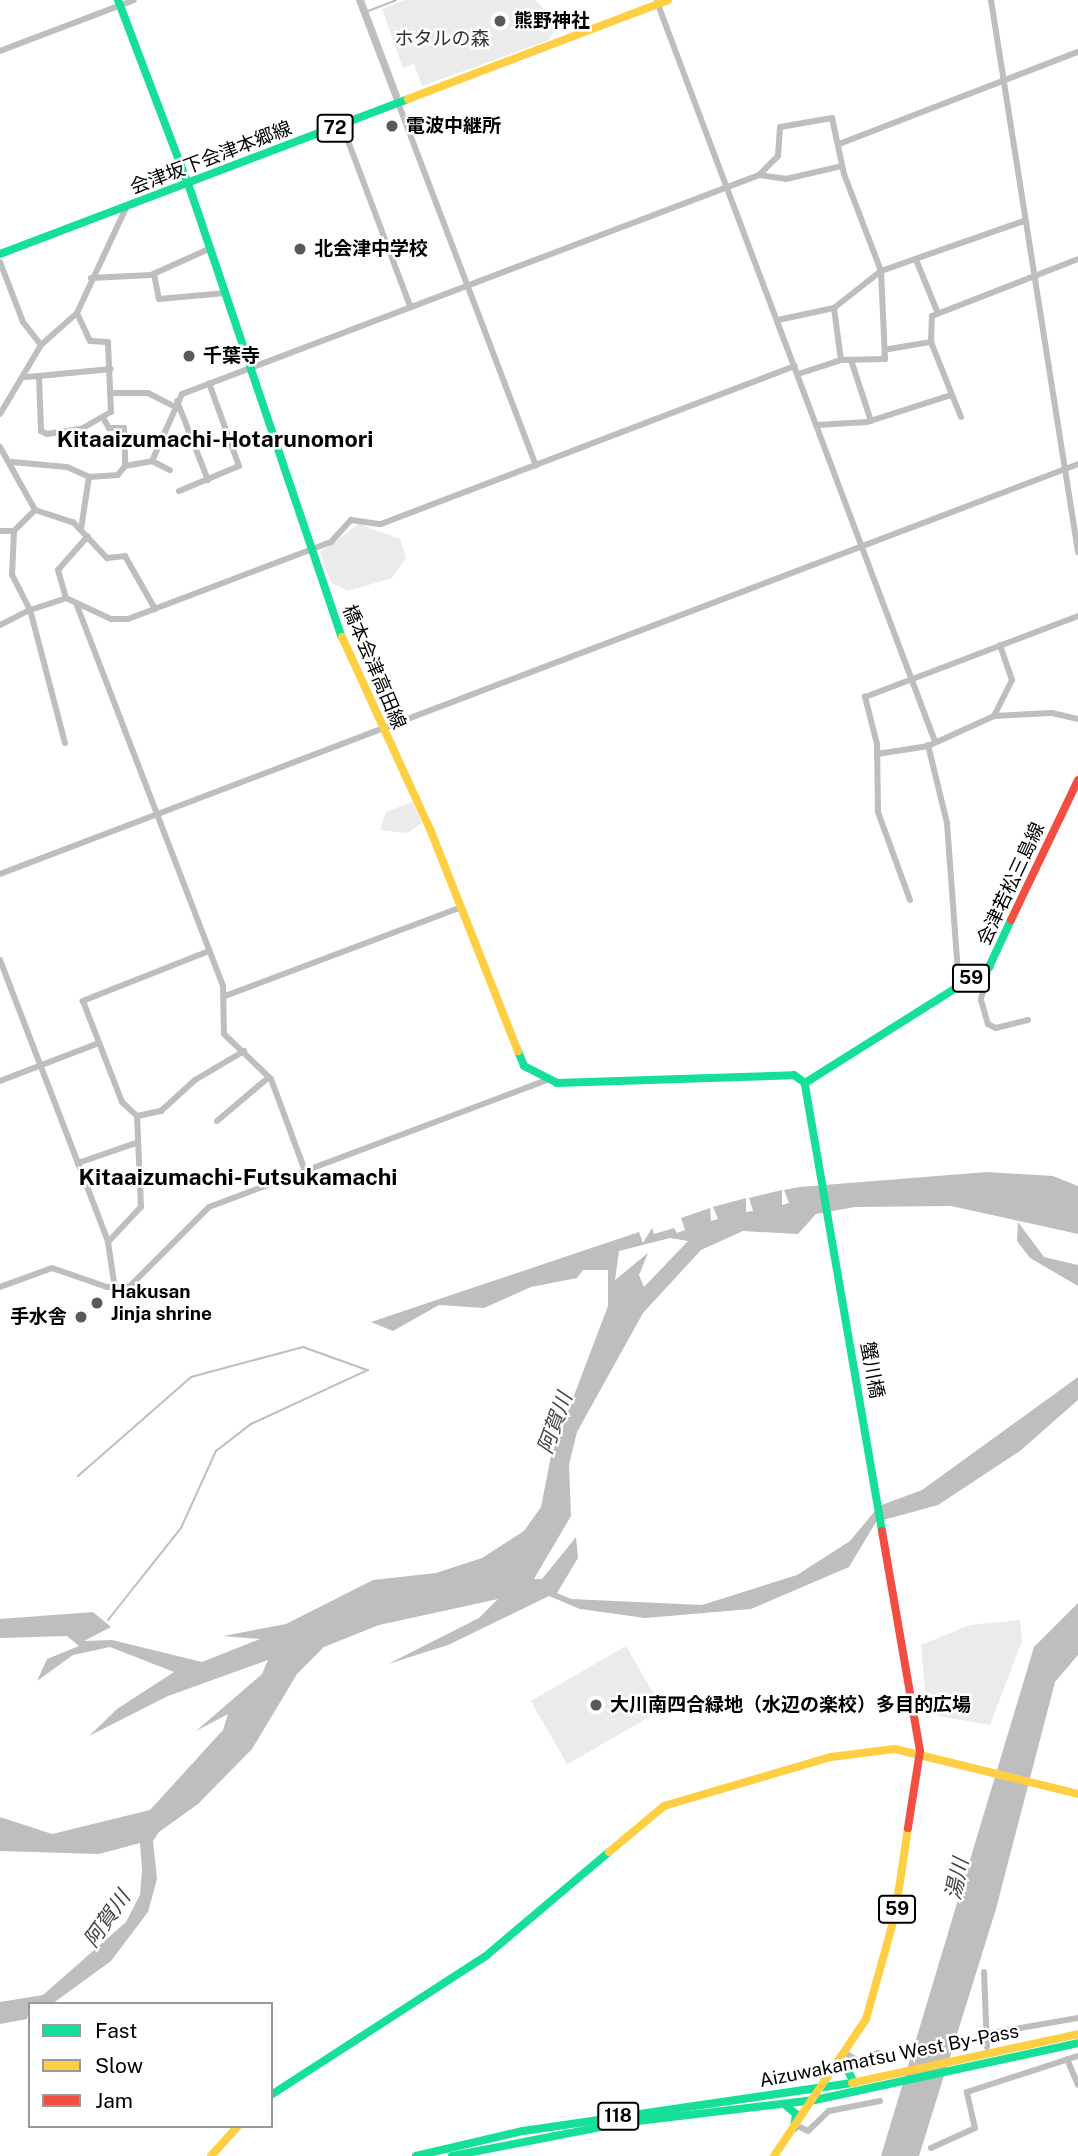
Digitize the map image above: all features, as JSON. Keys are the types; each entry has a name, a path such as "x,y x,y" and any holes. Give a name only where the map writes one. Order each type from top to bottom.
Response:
{"main road":[{"name":"会津坂下会津本郷線","path":"0,254 668,0"},
{"name":"橋本会津高田線","path":"119,3 188,183 312,548 382,728 459,908 515,1051 524,1066 546,1080"},
{"name":"会津若松三島線","path":"805,1083 989,967 1078,780"},
{"path":"546,1080 794,1075 805,1083"},
{"name":"蟹川橋","path":"805,1083 903,1632 920,1751"},
{"path":"273,2094 487,1955 664,1806 831,1757 920,1751 982,1765 1078,1794"},
{"name":"59","path":"774,2156 845,2057 887,1951 920,1751"},
{"name":"Aizuwakamatsu West By-Pass","path":"416,2156 523,2131 823,2089 884,2074 973,2064 1078,2034"},
{"name":"Aizuwakamatsu West By-Pass","path":"452,2156 621,2123 815,2100 1078,2043"},
{"path":"845,2057 853,2081"},
{"path":"784,2104 796,2114 795,2126"},
{"path":"211,2156 236,2128"}],"street":[{"path":"0,51 119,3 134,0"},
{"path":"359,0 536,464"},
{"path":"991,0 1078,552"},
{"path":"657,2 915,678 947,823 959,985"},
{"path":"839,144 1078,52"},
{"path":"152,461 176,404 209,383 760,174 778,156 780,127 830,116 839,144 842,166 881,271 889,349 885,359 852,363 841,360 798,374"},
{"path":"342,125 410,306"},
{"path":"760,174 786,179 842,166"},
{"path":"0,414 25,377 41,345 77,313 125,208"},
{"path":"778,320 834,309 881,271 917,262 1024,221"},
{"path":"91,278 154,274 211,248"},
{"path":"961,417 931,342 929,322 937,311 1078,260"},
{"path":"0,262 23,322 41,345"},
{"path":"917,262 937,311"},
{"path":"154,274 159,299 226,293"},
{"path":"834,309 841,360"},
{"path":"39,376 41,430 60,433 103,418 113,393 108,342 90,341 77,313"},
{"path":"889,349 931,342"},
{"path":"852,363 871,421"},
{"path":"0,625 30,610 66,598 119,621 331,542 351,520 381,524 795,366"},
{"path":"25,377 111,369"},
{"path":"179,491 239,466 209,383"},
{"path":"113,393 148,393 176,404 208,481"},
{"path":"817,425 871,421 951,395"},
{"path":"12,462 67,467 89,477 118,475 125,466 124,428 109,428 103,418"},
{"path":"0,447 12,462 35,510 81,529 107,558 122,555 130,561 155,609"},
{"path":"125,466 152,461 170,470"},
{"path":"0,874 1078,464"},
{"path":"81,529 89,477"},
{"path":"35,510 14,531 12,575 30,610 65,743"},
{"path":"1070,511 1078,510"},
{"path":"0,531 14,531"},
{"path":"66,598 58,570 88,536"},
{"path":"76,603 225,996 224,1034 270,1077 305,1171"},
{"path":"910,900 878,812 877,754 864,697 1078,616"},
{"path":"994,716 1012,680 1000,645"},
{"path":"877,754 931,742 994,716 1052,713 1078,719"},
{"path":"225,996 459,908"},
{"path":"209,951 83,1001 124,1107 137,1116 162,1111 195,1080 244,1051"},
{"path":"0,960 108,1242 115,1289"},
{"path":"989,967 981,1000 988,1024 996,1028 1028,1020"},
{"path":"0,1082 99,1043"},
{"path":"217,1121 270,1077"},
{"path":"0,1287 57,1268 115,1289 132,1284 200,1212 546,1080"},
{"path":"108,1242 141,1207 145,1183 136,1177 137,1116"},
{"path":"78,1163 136,1143"},
{"path":"984,1972 987,2047"},
{"path":"986,2034 1078,2018"},
{"path":"845,2057 860,2062 878,2053"},
{"path":"931,2148 975,2128 967,2092 996,2080 1078,2056"},
{"path":"1067,2059 1078,2085"},
{"path":"992,2070 996,2080"},
{"path":"795,2126 808,2131 829,2110 880,2101"}],"green space":[{"name":"ホタルの森","path":"405,0 535,0 552,17 555,30 549,40 422,86 414,64 403,68 382,9"},
{"path":"359,524 400,539 406,558 392,578 348,591 331,583 320,552"},
{"path":"412,802 422,823 407,833 380,830 386,812"},
{"path":"1020,1620 1022,1641 990,1725 938,1716 937,1707 927,1713 921,1645 970,1625"},
{"name":"大川南四合緑地（水辺の楽校）多目的広場","path":"626,1646 662,1709 567,1764 531,1701"}],"shaded area":[{"path":"987,1172 1053,1176 1078,1186 1078,1234 951,1206 855,1207 816,1214 798,1234 743,1231 701,1250 643,1313 577,1432 569,1465 571,1516 534,1579 542,1579 576,1537 578,1558 557,1593 571,1599 702,1605 797,1575 850,1541 879,1506 922,1490 1078,1377 1078,1400 1020,1451 938,1505 876,1522 849,1567 751,1609 645,1618 580,1609 549,1596 448,1645 388,1664 479,1618 498,1599 379,1625 324,1647 297,1674 252,1749 198,1804 159,1832 153,1841 157,1879 148,1912 111,1961 55,2002 28,2002 27,2019 0,2024 0,2002 43,1995 126,1922 140,1895 142,1870 140,1843 99,1854 0,1851 0,1817 52,1834 150,1810 223,1730 228,1714 196,1731 262,1674 268,1660 168,1696 89,1736 117,1709 174,1672 110,1647 73,1655 37,1681 47,1659 79,1646 67,1636 0,1638 0,1619 93,1612 111,1627 84,1641 112,1640 202,1662 260,1639 223,1636 286,1624 373,1580 436,1573 482,1558 524,1531 541,1507 551,1456 608,1306 608,1270 583,1270 577,1278 531,1287 484,1308 439,1305 393,1331 371,1322 639,1232 643,1243 652,1228 654,1234 674,1228 677,1233 685,1230 681,1218 710,1208 711,1221 718,1219 713,1207 746,1198 746,1212 753,1211 749,1198 782,1190 782,1205 789,1203 784,1190","holes":["670,1238 688,1241 644,1287 639,1275 648,1253 615,1280 619,1251"]},
{"path":"1018,1222 1044,1257 1078,1265 1078,1286 1030,1258 1017,1241"},
{"path":"1078,1603 1078,1655 1055,1682 996,1909 919,2156 881,2156 1034,1647"}],"waterway":[{"path":"363,0 399,96"},
{"path":"368,11 396,0"},
{"path":"78,1476 191,1377 303,1347 367,1370"},
{"path":"108,1620 181,1528 216,1451 251,1424 368,1370"}],"traffic: fast":[{"path":"118,0 191,192 342,637"},
{"path":"0,254 408,99"},
{"path":"882,1531 805,1083 989,967 1011,920"},
{"path":"518,1051 524,1066 557,1083 794,1075 805,1083"},
{"path":"273,2094 487,1955 609,1852"},
{"path":"452,2156 621,2123 815,2100 1078,2043"},
{"path":"843,2061 853,2081"},
{"path":"416,2156 523,2131 852,2083"},
{"path":"784,2104 796,2114 794,2128"}],"traffic: slow":[{"path":"408,99 668,0"},
{"path":"342,637 430,829 518,1051"},
{"path":"609,1852 664,1806 831,1757 895,1749 1078,1794"},
{"path":"774,2156 866,2019 895,1915 908,1828"},
{"path":"852,2083 1078,2034"},
{"path":"211,2156 236,2128"}],"traffic: jam":[{"path":"1011,920 1078,780"},
{"path":"882,1531 920,1751 908,1828"}],"place":[{"name":"熊野神社","path":"500,21"},
{"name":"電波中継所","path":"392,126"},
{"name":"北会津中学校","path":"300,249"},
{"name":"千葉寺","path":"189,356"},
{"name":"Hakusan Jinja shrine","path":"97,1303"},
{"name":"手水舎","path":"81,1317"},
{"name":"大川南四合緑地（水辺の楽校）多目的広場","path":"596,1705"}],"district":[{"name":"Kitaaizumachi-Hotarunomori","path":"215,439"},
{"name":"Kitaaizumachi-Futsukamachi","path":"238,1177"}],"water label":[{"name":"阿賀川","path":"555,1423"},
{"name":"湯川","path":"957,1879"},
{"name":"阿賀川","path":"107,1919"}]}
